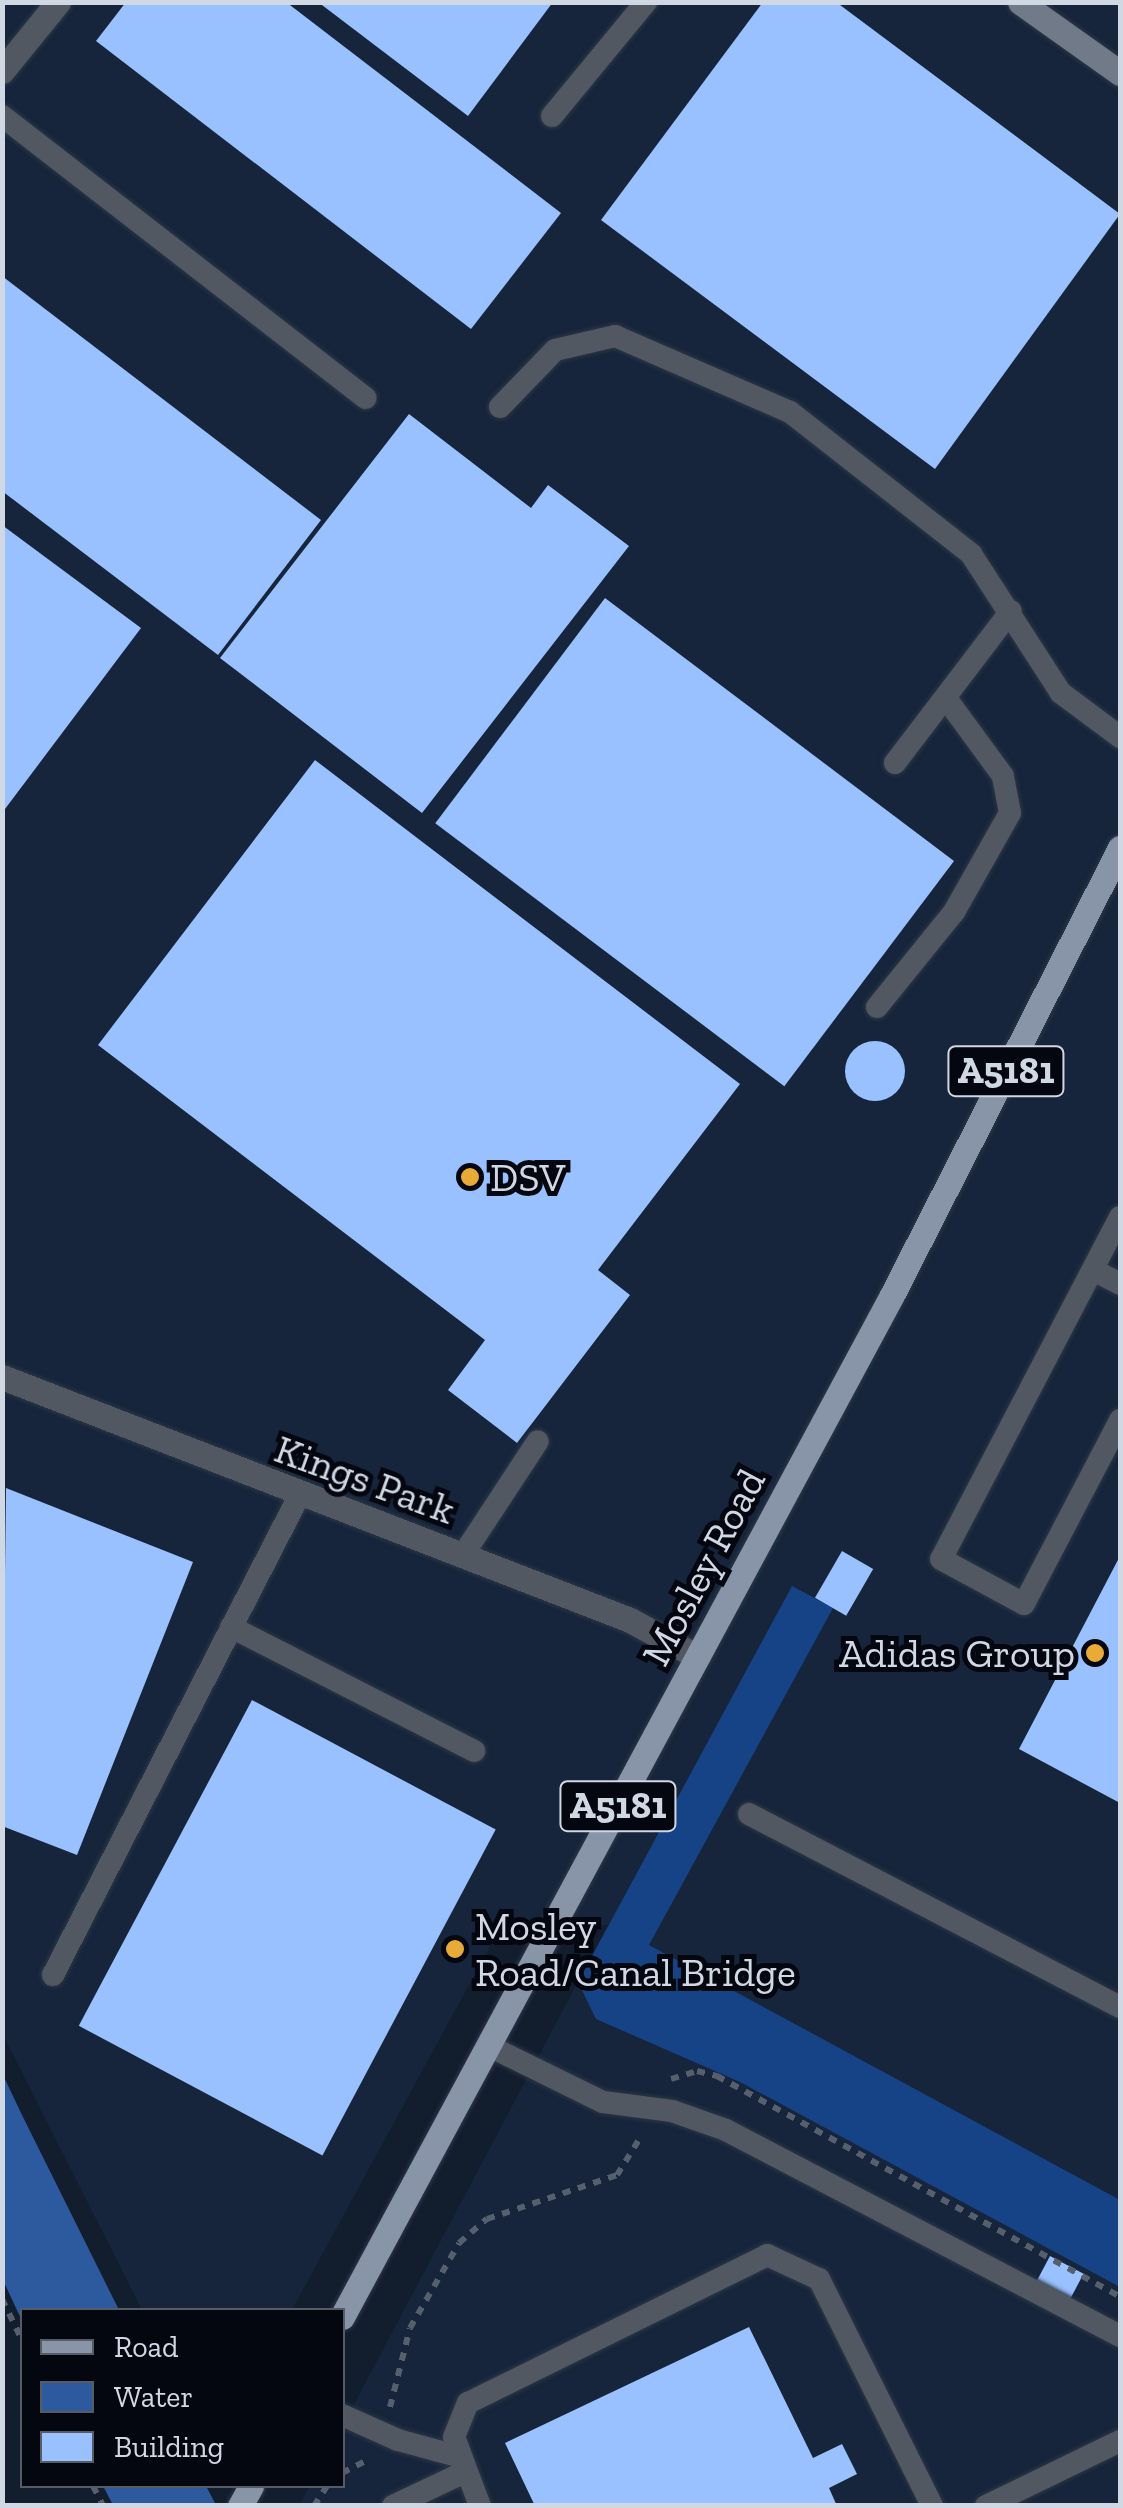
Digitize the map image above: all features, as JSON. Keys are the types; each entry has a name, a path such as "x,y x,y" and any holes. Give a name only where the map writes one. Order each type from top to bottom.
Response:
{"main road":[{"name":"Mosley Road","path":"345,2311 698,1656 1120,848"}],"street":[{"path":"2,71 58,2"},
{"path":"1020,2 1120,73"},
{"name":"Kings Park","path":"2,1377 299,1496 630,1620 698,1656"}],"lane":[{"path":"552,116 646,2"},
{"path":"2,116 365,398"},
{"path":"500,407 555,350 614,336 790,412 948,533 1011,612 1061,693 1120,737"},
{"path":"895,763 1011,612"},
{"path":"877,1007 954,912 1010,812 1003,776 946,698"},
{"path":"1120,1217 941,1559 1024,1604 1120,1420"},
{"path":"1093,1270 1120,1284"},
{"path":"463,1556 538,1441"},
{"path":"54,1975 299,1496"},
{"path":"231,1627 474,1751"},
{"path":"749,1814 1120,2007"},
{"path":"489,2046 603,2102 650,2107 726,2130 1120,2336"},
{"path":"480,2506 461,2464 458,2419 483,2392 768,2255 819,2279 932,2506"},
{"path":"345,2415 461,2464"},
{"path":"986,2506 1120,2441"},
{"path":"393,2506 461,2464"}],"path":[{"path":"389,2415 410,2328 459,2243 487,2219 617,2175 637,2147 650,2107 671,2079 696,2071 716,2076 1120,2298"},
{"path":"2,2299 20,2336"},
{"path":"345,2472 370,2459 379,2444"}],"shaded area":[{"path":"3,3 1120,3 1120,2505 299,2505 309,2488 345,2488 345,2421 608,1925 493,1941 293,2308 141,2308 3,2035"},
{"path":"792,1586 833,1608 649,1945 1120,2200 1120,2287 740,2082 596,2019 578,1982"}],"water":[{"path":"3,2075 118,2308 20,2308 20,2317 3,2280"},
{"path":"104,2488 207,2488 216,2505 113,2505"}],"building":[{"path":"126,2 286,2 561,213 471,329 96,41"},
{"path":"318,2 553,2 468,116"},
{"path":"763,2 836,2 1120,214 935,469 601,220"},
{"path":"2,276 321,520 218,655 2,491"},
{"path":"409,414 531,508 548,485 629,546 422,813 220,658"},
{"path":"2,525 141,628 2,813"},
{"path":"605,598 954,861 784,1086 435,823"},
{"name":"DSV","path":"315,760 740,1084 598,1270 630,1295 517,1443 448,1390 485,1340 98,1045"},
{"path":"875,1041 896,1050 905,1071 896,1092 875,1101 854,1092 845,1071 854,1050"},
{"path":"6,1488 193,1562 77,1855 2,1826"},
{"path":"842,1551 873,1569 846,1616 815,1598"},
{"name":"Adidas Group","path":"1120,1556 1120,1803 1019,1749"},
{"path":"252,1700 496,1830 322,2155 79,2026"},
{"path":"1050,2256 1084,2274 1070,2299 1037,2281"},
{"path":"749,2327 813,2458 842,2444 857,2474 829,2488 837,2506 535,2506 505,2443"}],"place":[{"name":"DSV","path":"470,1177"},
{"name":"Adidas Group","path":"1095,1653"},
{"name":"Mosley Road/Canal Bridge","path":"455,1949"}]}
